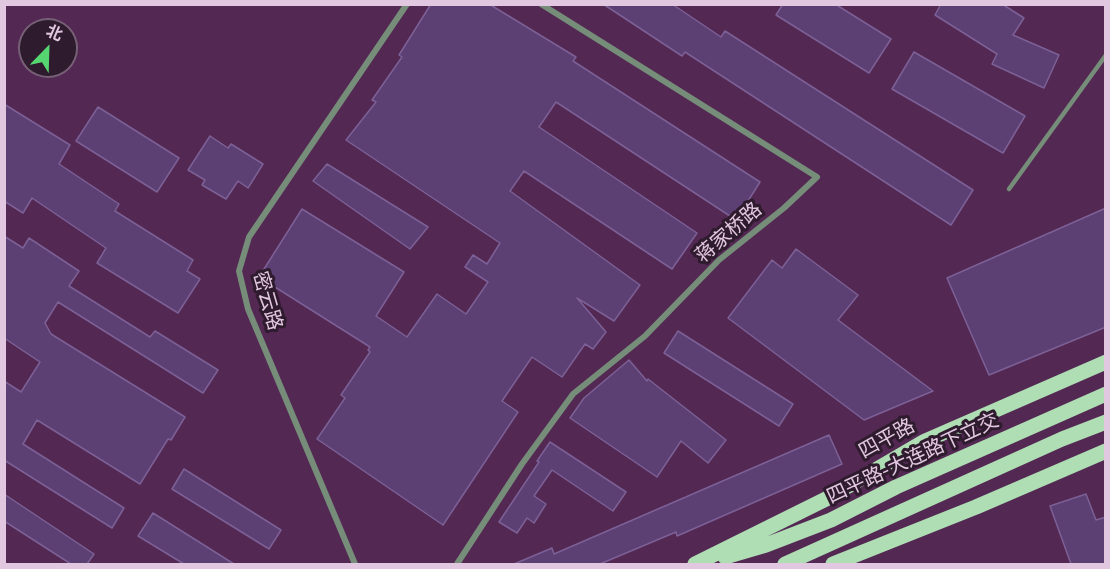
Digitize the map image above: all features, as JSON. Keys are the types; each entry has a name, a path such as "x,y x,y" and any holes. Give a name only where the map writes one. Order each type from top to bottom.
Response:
{"main road":[{"name":"四平路","path":"695,564 826,499 925,441 1106,362"},
{"name":"四平路-大连路下立交","path":"700,564 766,545 831,520 896,487 1106,394"},
{"path":"785,564 1062,439 1106,422"},
{"path":"833,564 976,507 1106,451"}],"street":[{"name":"密云路","path":"355,564 248,309 239,271 249,237 406,4"},
{"name":"蒋家桥路","path":"458,564 522,464 573,394 645,336 719,260 784,208 817,177 541,4"}],"lane":[{"path":"1008,189 1106,55"}],"building":[{"path":"431,4 489,4 576,57 573,61 760,182 736,220 556,102 539,127 697,233 672,269 524,171 510,191 640,285 614,321 577,298 606,332 593,349 585,344 562,377 532,357 502,401 518,412 443,525 317,439 345,398 341,395 370,352 368,350 370,347 259,277 302,209 404,272 376,316 407,337 437,294 466,314 488,282 465,267 473,255 487,264 500,243 346,140 376,102 372,100 402,57 399,55"},
{"path":"603,4 672,4 721,37 725,31 973,190 951,225 685,52 682,56"},
{"path":"783,4 835,4 891,39 869,73 776,15"},
{"path":"941,4 1002,4 1024,18 1013,35 1059,55 1044,88 992,64 997,54 935,15"},
{"path":"914,52 1025,116 1003,153 892,89"},
{"path":"4,104 70,145 59,164 119,204 115,211 193,260 187,271 200,279 178,313 97,263 106,248 32,198 23,213 4,201"},
{"path":"98,107 179,158 157,192 76,141"},
{"path":"210,136 228,148 231,144 263,164 248,188 238,181 226,199 202,185 205,180 188,170"},
{"path":"327,164 428,227 410,249 313,181"},
{"path":"1106,208 1106,327 989,375 947,278"},
{"path":"4,236 23,248 29,238 79,271 69,286 150,337 155,331 218,370 203,393 58,302 45,323 51,334 185,417 171,440 168,439 140,484 37,420 23,444 124,508 112,528 4,460 4,381 21,392 40,362 4,338"},
{"path":"796,249 858,295 838,320 933,391 864,420 728,318 772,260 782,268"},
{"path":"678,331 793,404 779,426 664,353"},
{"path":"629,360 647,381 648,379 726,440 708,463 681,441 657,477 570,418 584,398"},
{"path":"829,435 842,464 677,536 676,532 600,564 514,564 552,548 554,554"},
{"path":"550,442 626,492 613,511 552,470 534,496 546,504 534,523 527,518 517,533 499,522"},
{"path":"184,469 281,530 269,549 172,489"},
{"path":"4,494 94,554 87,564 71,564 4,521"},
{"path":"1086,494 1096,520 1106,517 1106,564 1071,564 1050,506"},
{"path":"153,513 234,564 184,564 138,536"}]}
